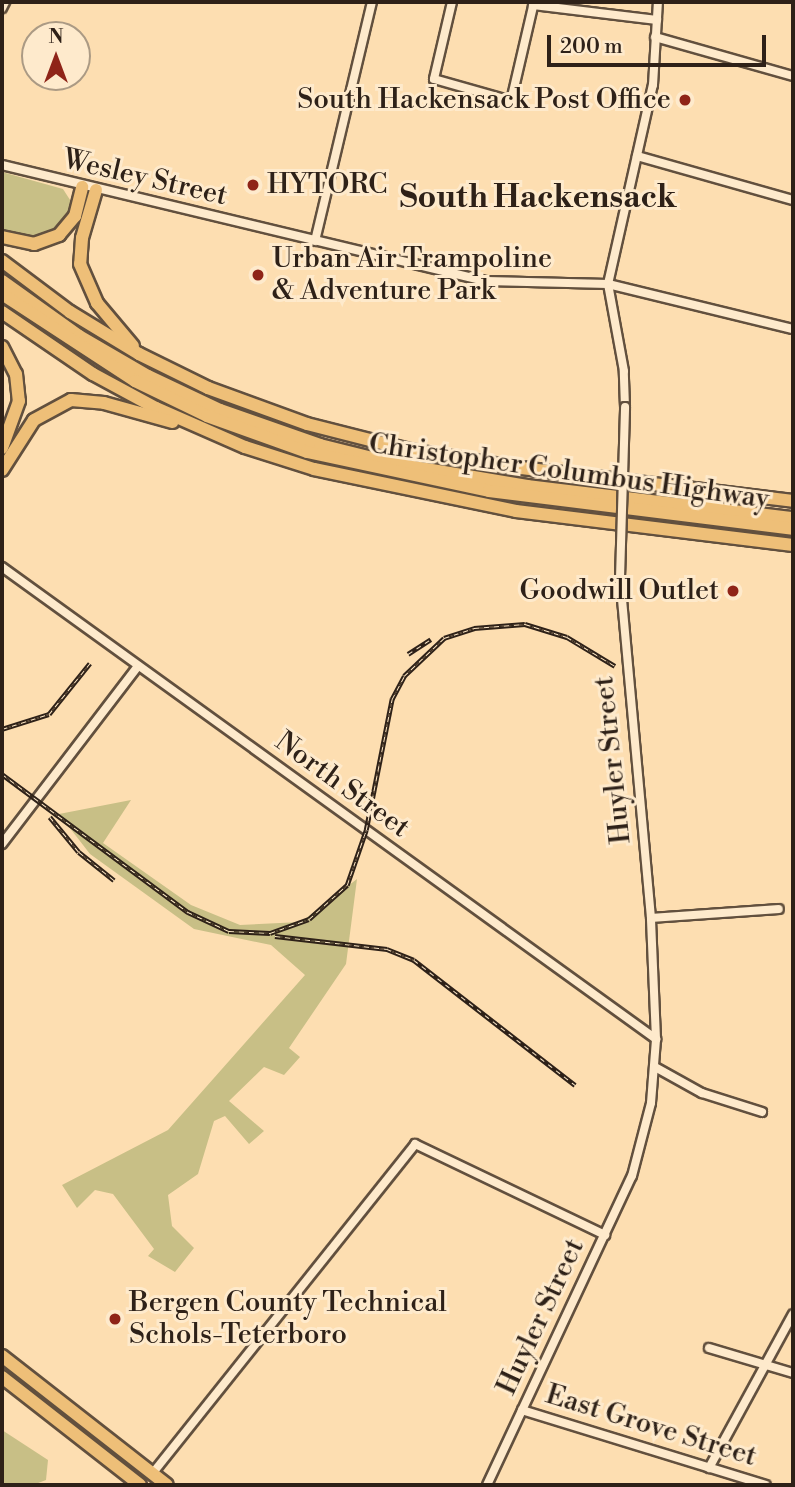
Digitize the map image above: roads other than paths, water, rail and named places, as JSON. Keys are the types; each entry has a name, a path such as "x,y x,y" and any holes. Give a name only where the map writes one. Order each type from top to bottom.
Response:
{"highway":[{"path":"2,237 34,244 59,235 75,216 82,187"},
{"path":"96,190 80,252 83,276 97,303 139,354"},
{"name":"Christopher Columbus Highway","path":"2,261 70,312 139,354 233,398 358,439 539,471 793,501"},
{"name":"Christopher Columbus Highway","path":"2,281 79,336 148,376 232,415 320,445 474,478 793,518"},
{"name":"Christopher Columbus Highway","path":"2,294 135,381 219,421 307,452 475,489 793,529"},
{"name":"Christopher Columbus Highway","path":"2,312 93,374 212,433 302,466 408,492 576,520 793,545"},
{"path":"2,346 16,374 19,401 2,448"},
{"path":"2,470 34,420 71,400 104,402 212,433"},
{"path":"2,1356 167,1485"},
{"path":"2,1377 140,1485"}],"street":[{"path":"2,8 5,2"},
{"path":"315,241 372,2"},
{"path":"452,2 435,79 512,100 534,3 657,20"},
{"name":"Huyler Street","path":"487,1485 605,1235 639,1154 655,1067 651,918 620,578 624,371 608,284 653,85 658,2"},
{"path":"656,37 793,76"},
{"path":"637,156 793,200"},
{"name":"Wesley Street","path":"2,166 82,187 505,284 608,284 793,329"},
{"name":"North Street","path":"2,567 656,1039"},
{"path":"2,844 138,666"},
{"path":"651,918 779,909"},
{"path":"655,1067 702,1093 762,1112"},
{"path":"152,1474 407,1149 421,1144 605,1235"},
{"path":"709,1468 793,1314"},
{"path":"709,1348 793,1373"},
{"name":"East Grove Street","path":"523,1410 766,1485"}],"railway":[{"path":"2,774 188,912 229,931 270,933 309,919 347,885 366,830 392,699 404,676 444,638 474,628 525,624 567,637 615,666"},
{"path":"408,654 431,639"},
{"path":"2,729 49,714 90,663"},
{"path":"50,817 79,852 114,880"},
{"path":"275,936 387,949 414,960 575,1085"}],"place":[{"name":"South Hackensack Post Office","path":"685,100"},
{"name":"HYTORC","path":"253,185"},
{"name":"Urban Air Trampoline & Adventure Park","path":"258,275"},
{"name":"Goodwill Outlet","path":"733,591"},
{"name":"Bergen County Technical Schols-Teterboro","path":"115,1319"}],"district":[{"name":"South Hackensack","path":"538,197"}]}
